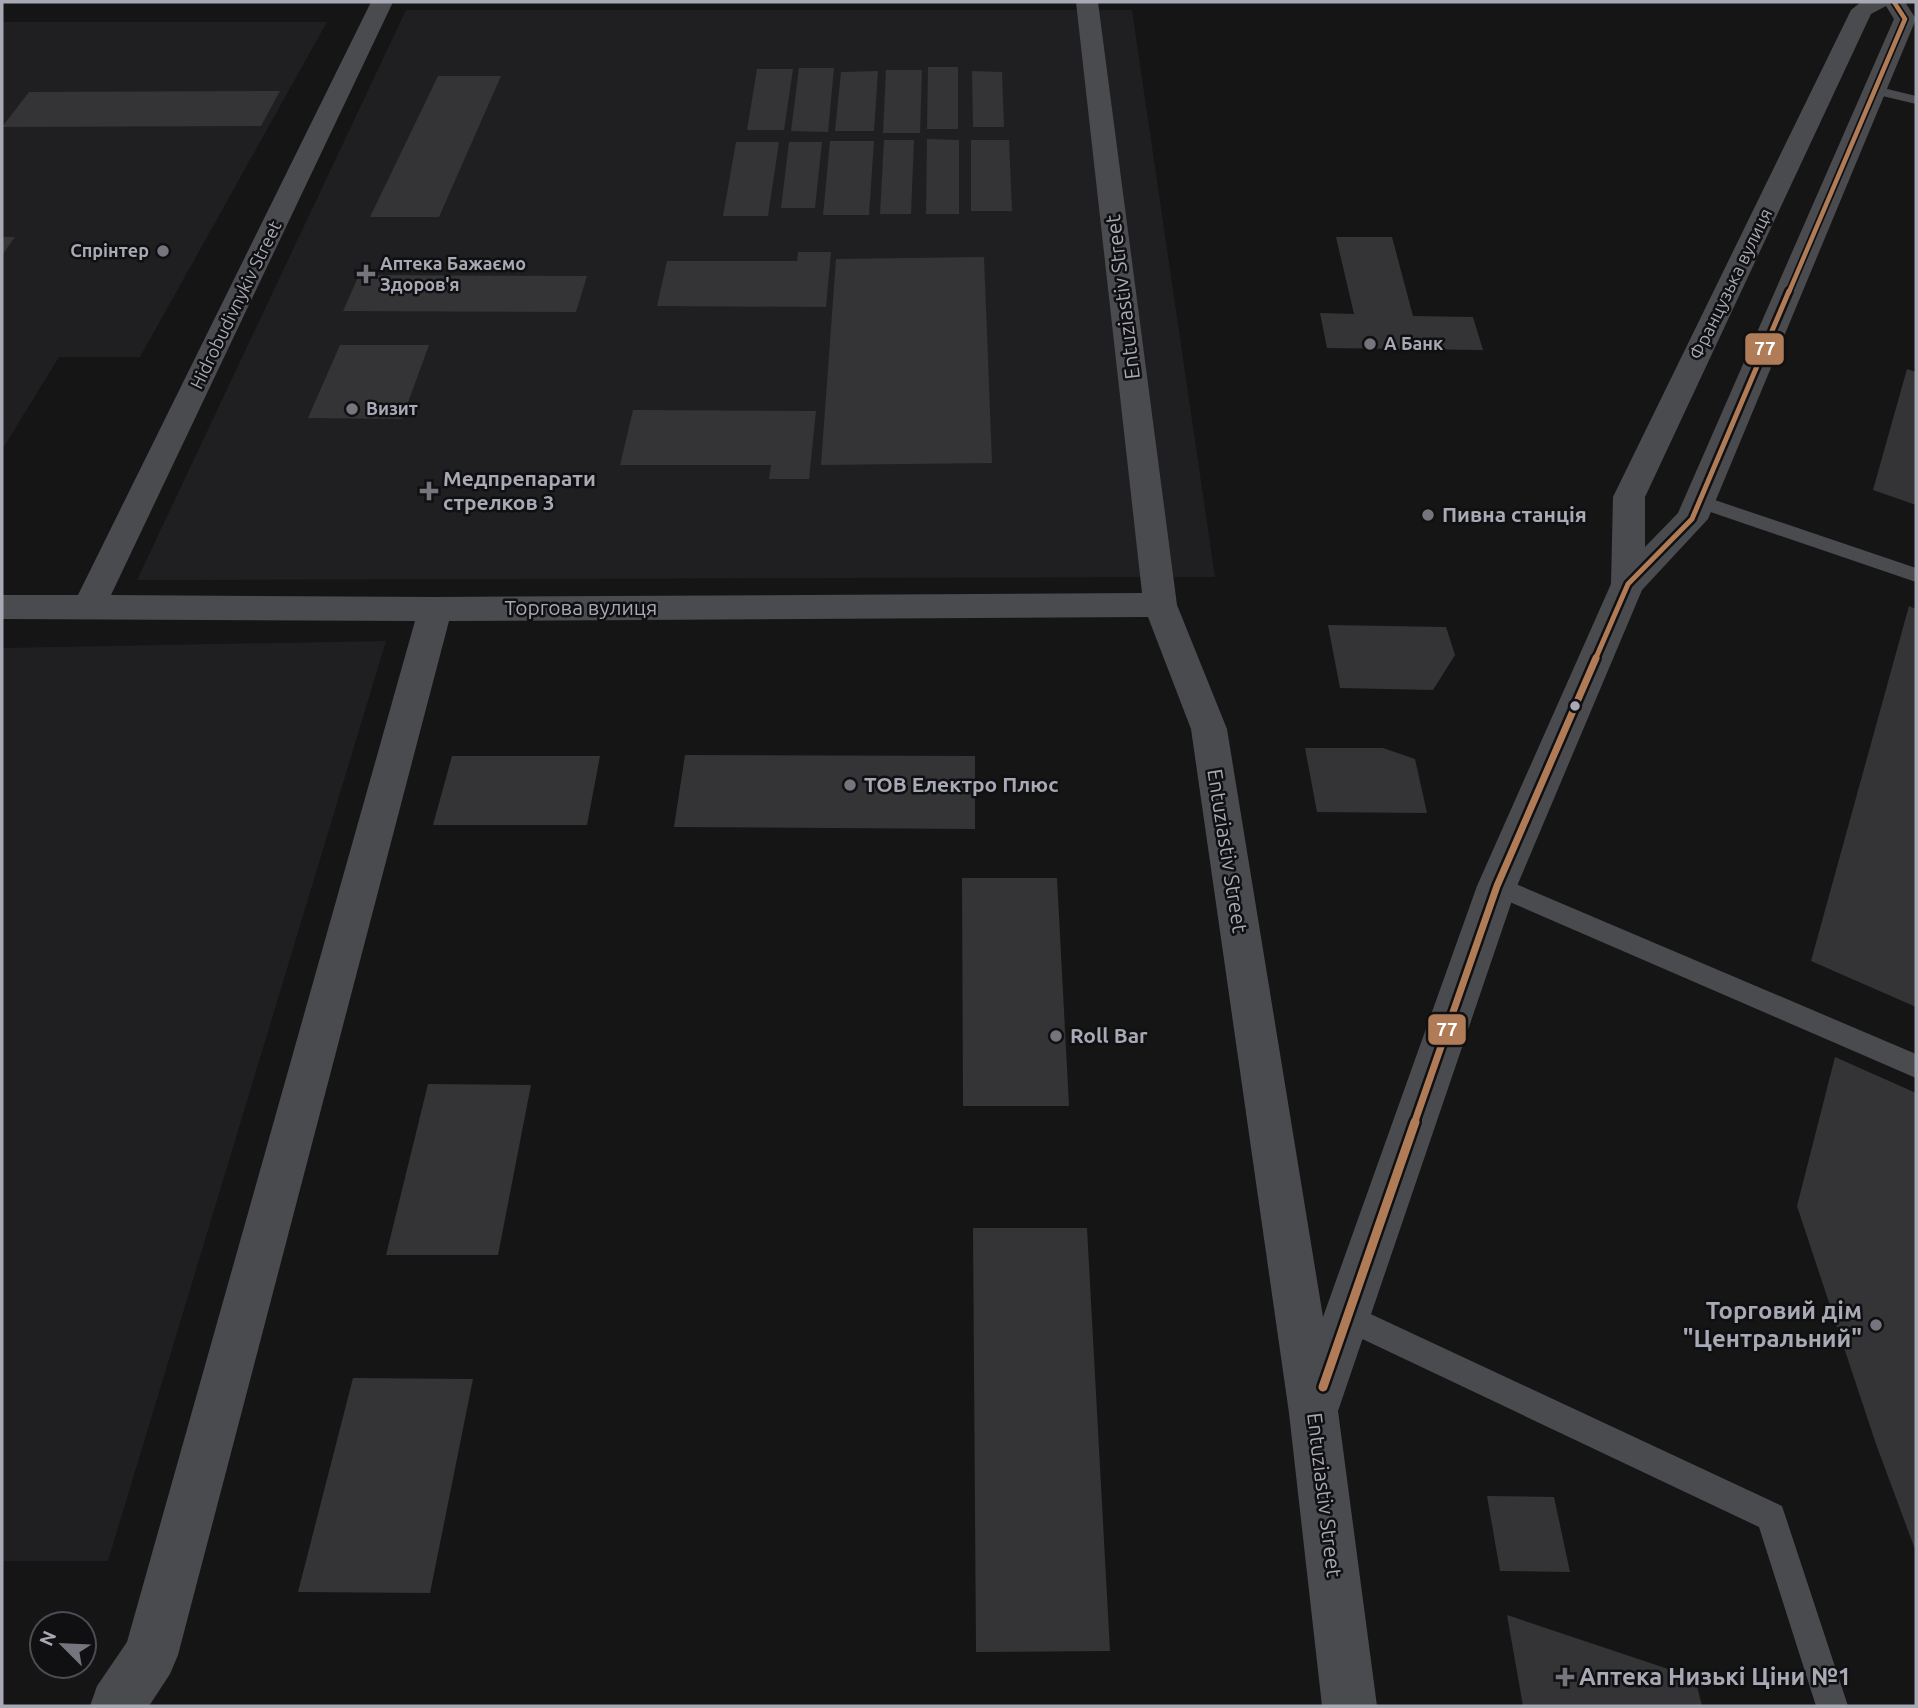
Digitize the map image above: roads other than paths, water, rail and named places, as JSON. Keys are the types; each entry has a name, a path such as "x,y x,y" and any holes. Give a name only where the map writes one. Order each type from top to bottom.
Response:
{"street":[{"name":"Hidrobudivnykiv Street","path":"89,607 382,2"},
{"name":"Entuziastiv Street","path":"1087,2 1160,605 1209,729 1314,1413 1350,1706"},
{"name":"Французька вулиця","path":"1628,583 1629,497 1861,10 1878,2"},
{"name":"Французька вулиця","path":"1314,1413 1497,886 1628,583 1692,519 1905,19 1894,2"},
{"name":"Торгова вулиця","path":"2,607 435,609 1160,605"},
{"path":"117,1706 151,1654 435,609"}],"lane":[{"path":"1875,90 1916,100"},
{"path":"1700,501 1916,575"},
{"path":"1497,886 1916,1066"},
{"path":"1347,1317 1771,1517 1832,1706"}],"place":[{"name":"Спрінтер","path":"163,251"},
{"name":"Аптека Бажаємо Здоров'я","path":"366,274"},
{"name":"А Банк","path":"1370,344"},
{"name":"Визит","path":"352,409"},
{"name":"Медпрепарати стрелков 3","path":"429,491"},
{"name":"Пивна станція","path":"1428,515"},
{"name":"ТОВ Електро Плюс","path":"850,785"},
{"name":"Roll Bar","path":"1056,1036"},
{"name":"Торговий дім \"Центральний\"","path":"1876,1325"},
{"name":"Аптека Низькі Ціни №1","path":"1565,1677"}]}
